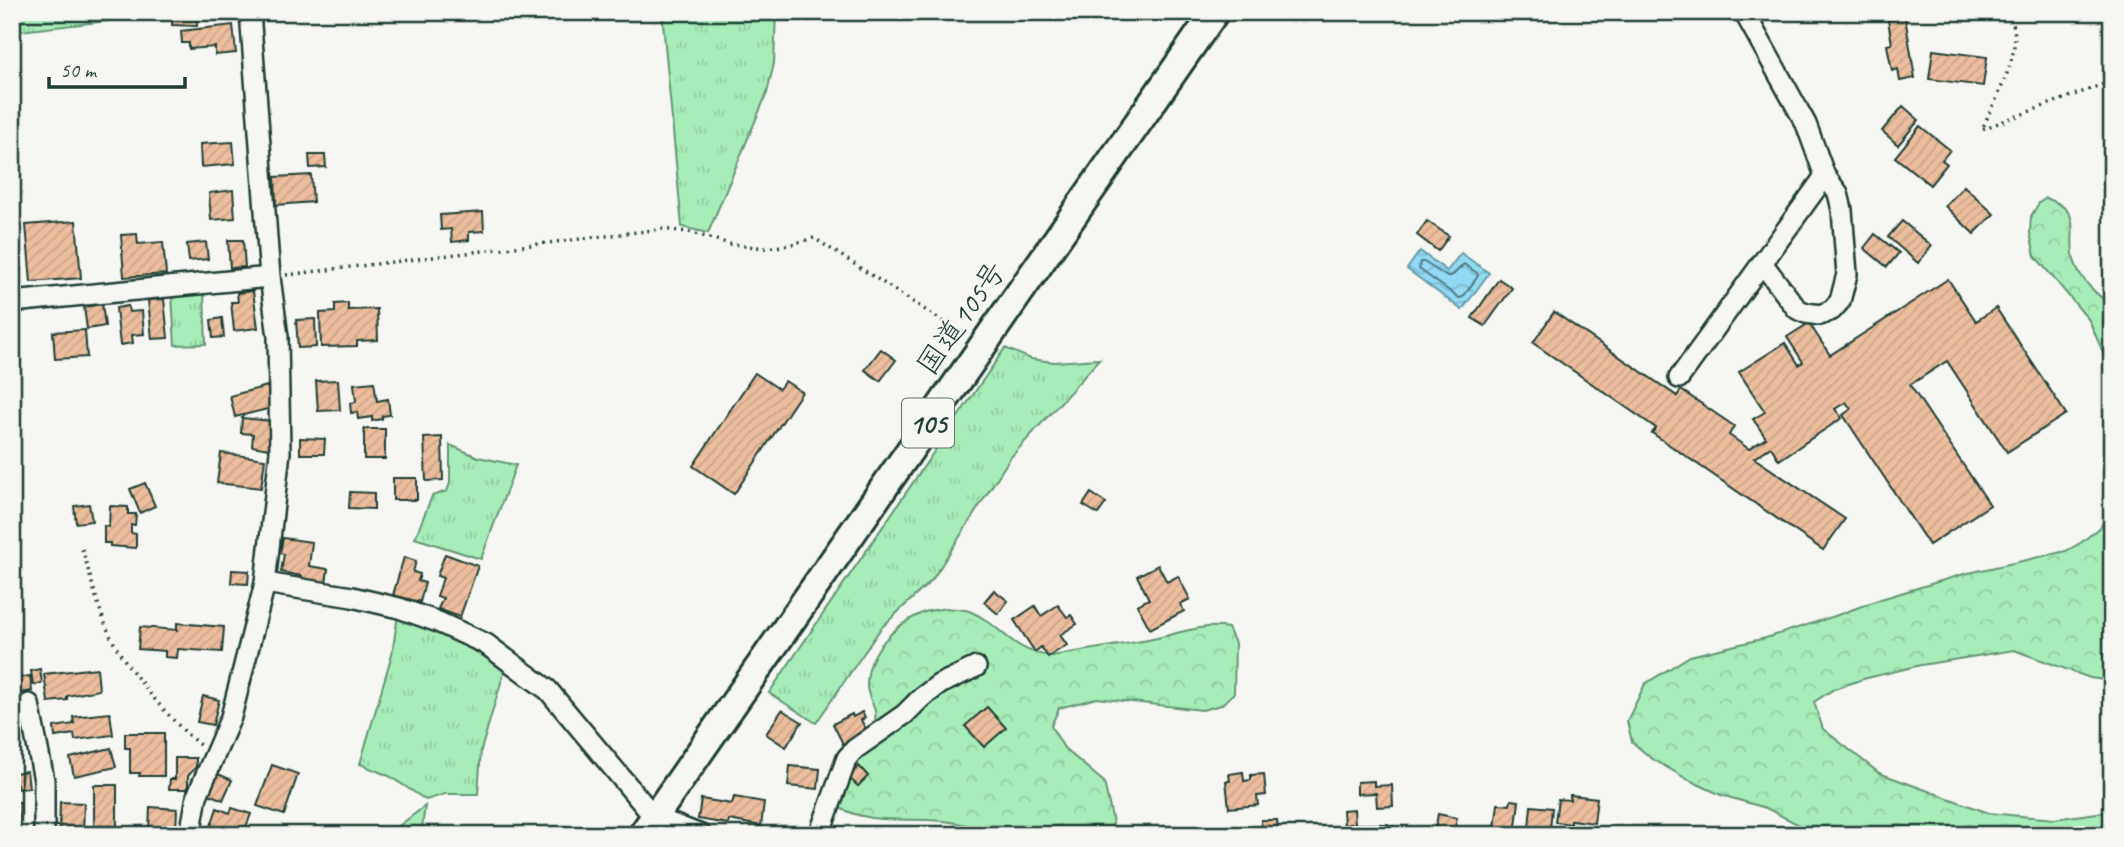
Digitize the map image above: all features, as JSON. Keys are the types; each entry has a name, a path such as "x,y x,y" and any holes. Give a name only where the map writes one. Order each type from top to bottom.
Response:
{"highway":[{"name":"国道105号","path":"648,826 1215,12"}],"street":[{"path":"190,835 197,796 230,717 265,583 280,452 278,337 270,277 250,12"},
{"path":"1744,12 1806,124 1825,176 1838,193 1847,274 1840,301 1832,310 1821,315 1797,309 1762,263"},
{"path":"1679,378 1825,176"},
{"path":"12,302 270,277"},
{"path":"265,583 352,597 399,608 486,644 548,690 648,826 701,835"},
{"path":"819,835 847,758 855,749 905,714 940,684 976,667"},
{"path":"29,704 44,780 44,835"},
{"path":"1352,835 1386,835"}],"path":[{"path":"2007,12 2014,25 2011,58 1982,129 2112,81"},
{"path":"270,277 662,229 689,232 730,244 766,248 814,238 982,346"},
{"path":"82,549 109,633 117,649 181,730 214,756"}],"green space":[{"path":"12,12 102,12 108,21 12,32"},
{"path":"662,12 776,12 774,63 767,93 708,233 682,227"},
{"path":"2046,198 2058,203 2071,216 2072,250 2080,274 2100,297 2112,306 2112,373 2089,320 2035,256 2030,233 2031,216 2039,203"},
{"path":"204,293 206,344 175,345 172,295"},
{"path":"1005,348 1031,359 1054,362 1100,359 1010,458 932,580 881,628 816,723 769,693"},
{"path":"450,445 478,457 516,465 481,559 415,538 432,496 447,491 450,483"},
{"path":"2112,507 2112,681 2090,678 2014,650 1921,665 1863,679 1834,689 1814,702 1823,729 1879,773 1989,813 2054,819 2112,811 2112,835 1819,835 1766,808 1721,795 1687,779 1651,758 1632,742 1627,721 1645,684 1690,656 1766,638 1964,574 2066,551 2101,526"},
{"path":"946,608 969,611 1026,649 1052,656 1148,640 1198,628 1228,628 1235,643 1234,693 1221,705 1202,710 1097,698 1059,708 1051,726 1064,748 1104,782 1113,822 1111,835 982,835 980,828 957,823 876,818 836,806 831,784 874,726 875,714 867,685 871,662 876,652 891,634 910,619"},
{"path":"398,615 462,644 505,669 481,750 478,794 445,794 426,800 389,776 360,764 392,654"},
{"path":"425,806 421,835 387,835"}],"water":[{"path":"1420,251 1447,271 1461,253 1489,273 1462,310 1407,269"}],"building":[{"path":"173,12 198,12 197,26 172,25"},
{"path":"1905,17 1915,78 1900,81 1898,69 1892,71 1887,45 1892,44 1888,20"},
{"path":"233,25 236,53 215,55 215,47 189,49 189,43 182,43 181,31"},
{"path":"1933,50 1987,57 1983,86 1929,79"},
{"path":"1903,106 1919,120 1898,145 1882,131"},
{"path":"1920,126 1950,150 1942,160 1947,164 1930,185 1895,157"},
{"path":"233,142 235,164 201,167 200,144"},
{"path":"309,155 325,155 326,167 310,168"},
{"path":"311,175 313,202 276,205 275,177"},
{"path":"1964,186 1994,214 1974,234 1945,206"},
{"path":"233,190 235,218 211,220 209,193"},
{"path":"483,212 484,231 469,232 469,240 452,242 451,229 441,230 440,215"},
{"path":"76,221 81,278 31,282 26,225"},
{"path":"1427,221 1449,236 1438,251 1417,235"},
{"path":"1902,221 1932,246 1918,263 1888,237"},
{"path":"137,234 138,244 163,242 166,274 124,277 121,235"},
{"path":"1875,234 1899,253 1887,267 1864,248"},
{"path":"228,240 243,240 245,267 230,268"},
{"path":"206,242 208,259 189,261 187,244"},
{"path":"1499,279 1512,288 1485,326 1472,318"},
{"path":"1948,279 1976,321 1996,308 2066,414 2007,452 1947,361 1910,385 1990,505 1929,545 1843,415 1851,409 1846,402 1835,409 1842,418 1779,460 1771,447 1754,458 1845,519 1823,550 1652,433 1656,428 1533,343 1554,312 1677,396 1681,390 1734,426 1729,435 1749,449 1766,438 1753,419 1765,412 1739,372 1785,343 1799,365 1803,362 1787,337 1809,323 1830,355"},
{"path":"253,291 258,328 234,331 231,302 238,302 237,293"},
{"path":"164,299 168,338 152,339 148,300"},
{"path":"348,303 348,310 377,309 378,340 357,341 357,346 321,347 320,313 335,312 335,304"},
{"path":"102,304 105,326 87,329 84,307"},
{"path":"128,306 129,312 142,311 144,334 132,335 133,343 120,345 116,308"},
{"path":"222,318 224,337 213,338 211,320"},
{"path":"315,319 316,347 298,348 296,320"},
{"path":"85,330 87,357 55,359 53,332"},
{"path":"881,349 896,360 880,381 865,370"},
{"path":"755,373 779,389 785,381 802,392 734,494 693,466"},
{"path":"338,380 340,410 318,411 316,381"},
{"path":"374,382 377,401 388,399 390,415 372,421 372,417 358,419 357,412 351,413 350,403 356,402 354,384"},
{"path":"267,386 272,408 235,417 230,396"},
{"path":"242,418 272,421 269,449 252,446 253,434 241,433"},
{"path":"364,429 385,429 385,459 364,459"},
{"path":"442,437 443,480 426,481 424,438"},
{"path":"300,438 325,439 324,454 300,454"},
{"path":"221,453 265,459 261,488 217,483"},
{"path":"393,478 417,478 417,500 393,500"},
{"path":"145,483 155,506 140,513 130,489"},
{"path":"350,492 374,493 374,509 349,508"},
{"path":"1091,493 1106,503 1098,514 1083,505"},
{"path":"89,504 92,521 76,523 74,506"},
{"path":"110,506 128,507 128,514 136,514 131,533 136,534 136,548 104,543 104,526 109,527"},
{"path":"283,538 312,542 309,566 328,569 326,584 302,581 302,576 281,572 284,554 280,553"},
{"path":"445,554 478,566 460,617 438,609 443,598 437,596 443,578 437,576"},
{"path":"404,557 416,561 413,572 420,574 418,581 425,583 420,602 393,595"},
{"path":"1158,565 1167,582 1178,576 1190,599 1180,604 1184,611 1150,629 1137,605 1149,599 1137,576"},
{"path":"232,570 249,571 248,584 231,583"},
{"path":"994,590 1008,601 998,614 984,602"},
{"path":"1058,605 1067,617 1071,615 1077,624 1060,635 1067,645 1048,657 1041,647 1035,652 1014,620 1035,606 1041,616"},
{"path":"177,623 224,627 222,652 178,649 177,658 165,657 165,651 138,649 140,627 177,630"},
{"path":"97,668 99,690 67,696 67,700 48,702 44,674"},
{"path":"40,669 42,683 33,685 31,671"},
{"path":"30,676 32,691 14,694 12,679"},
{"path":"203,696 219,700 213,725 197,722"},
{"path":"987,707 1006,728 984,747 965,726"},
{"path":"782,710 802,722 786,747 766,734"},
{"path":"862,712 865,718 861,720 868,733 844,746 833,724"},
{"path":"22,713 24,730 12,732 12,714"},
{"path":"110,713 113,735 75,740 74,734 55,737 54,727 74,724 73,717"},
{"path":"125,733 164,733 164,776 139,776 140,773 130,773 130,748 125,748"},
{"path":"111,748 116,767 74,776 70,758"},
{"path":"175,758 196,758 196,767 188,776 188,789 169,789 170,779 175,779"},
{"path":"12,764 15,773 27,771 29,788 18,789 17,784 12,784"},
{"path":"272,765 298,774 284,815 257,806"},
{"path":"790,766 820,769 818,789 788,786"},
{"path":"859,766 868,776 858,786 848,777"},
{"path":"1243,772 1244,781 1251,780 1251,775 1264,774 1266,795 1257,796 1258,805 1229,808 1226,781 1230,781 1229,774"},
{"path":"218,774 232,780 223,800 209,794"},
{"path":"1374,781 1374,786 1392,785 1393,806 1377,807 1376,793 1357,794 1357,782"},
{"path":"94,785 117,785 117,826 94,826"},
{"path":"1570,795 1597,798 1594,823 1571,820 1571,824 1555,822 1558,799 1570,800"},
{"path":"734,797 764,802 761,826 729,820 728,824 698,819 701,799 732,804"},
{"path":"1511,800 1519,801 1515,835 1494,835 1498,804 1510,805"},
{"path":"12,802 20,802 19,828 12,828"},
{"path":"60,802 84,803 83,835 59,835"},
{"path":"1531,806 1552,808 1550,830 1529,828"},
{"path":"150,807 177,809 176,831 149,830"},
{"path":"217,808 230,813 232,808 251,814 243,835 211,826"},
{"path":"1354,809 1355,824 1344,825 1343,810"},
{"path":"1438,814 1457,818 1454,834 1435,830"},
{"path":"1261,820 1277,820 1278,831 1262,832"}]}
